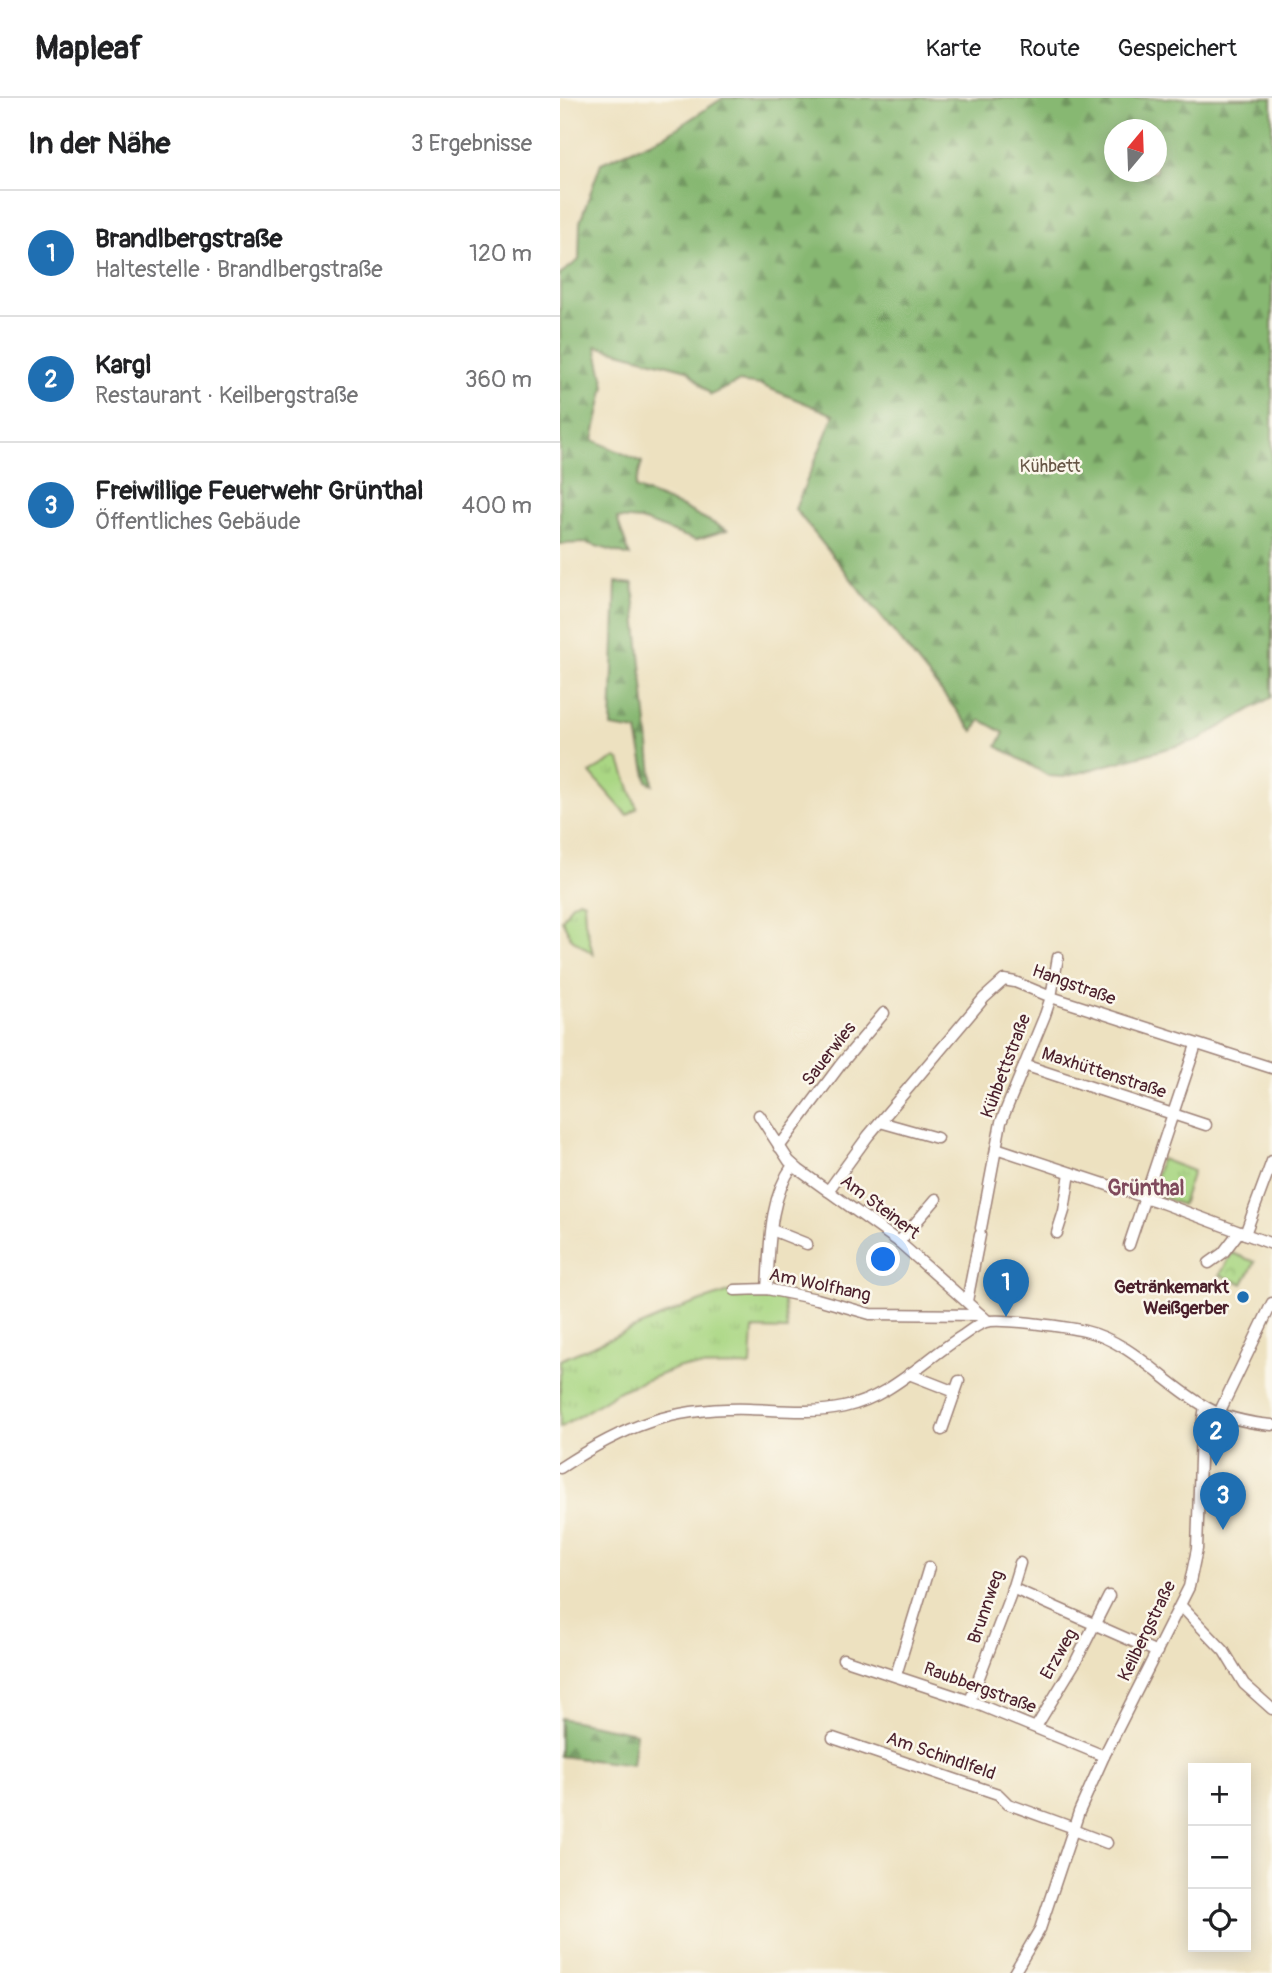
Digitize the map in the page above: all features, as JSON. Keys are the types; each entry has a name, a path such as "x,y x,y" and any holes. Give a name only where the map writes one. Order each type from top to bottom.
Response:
{"street":[{"name":"Kühbettstraße","path":"967,1301 1001,1122 1051,997 1058,957"},
{"name":"Hangstraße","path":"828,1191 880,1122 984,998 1003,980 1272,1068"},
{"name":"Sauerwies","path":"779,1147 884,1013"},
{"name":"Maxhüttenstraße","path":"1129,1245 1196,1045"},
{"name":"Maxhüttenstraße","path":"1024,1065 1206,1125"},
{"name":"Am Steinert","path":"759,1115 793,1165 899,1242 984,1318"},
{"path":"880,1122 937,1138"},
{"path":"996,1148 1272,1244"},
{"path":"1209,1263 1242,1233 1272,1161"},
{"path":"767,1289 768,1254 779,1192 793,1165"},
{"path":"1056,1233 1064,1211 1070,1173"},
{"path":"899,1242 936,1199"},
{"path":"772,1230 807,1244"},
{"name":"Am Wolfhang","path":"735,1290 767,1289 870,1314 984,1318 1085,1331 1125,1349 1205,1407"},
{"path":"1219,1413 1272,1303"},
{"path":"560,1468 601,1441 660,1417 747,1409 823,1411 848,1407 887,1390 984,1318"},
{"path":"908,1374 957,1386 942,1430"},
{"path":"1205,1407 1246,1421 1272,1425"},
{"name":"Keilbergstraße","path":"1014,1973 1040,1929 1074,1829 1104,1756 1189,1587 1197,1549 1200,1430 1205,1407"},
{"name":"Brunnweg","path":"970,1701 1020,1563"},
{"path":"896,1675 929,1567"},
{"path":"1012,1588 1157,1652"},
{"name":"Erzweg","path":"1036,1727 1096,1625 1109,1596"},
{"path":"1181,1606 1224,1651 1244,1684 1272,1709"},
{"name":"Raubbergstraße","path":"842,1659 970,1701 1104,1756"},
{"name":"Am Schindlfeld","path":"832,1738 998,1794 1008,1804 1074,1829"},
{"path":"1074,1829 1107,1843"}],"green space":[{"name":"Kühbett","path":"723,98 1272,98 1272,697 1198,740 1064,777 1049,776 997,746 1004,733 981,720 973,731 795,509 834,415 761,385 738,382 711,395 687,370 596,346 605,386 593,440 642,462 635,488 682,507 727,530 695,540 641,520 617,518 630,556 586,543 560,544 560,274 579,260 580,222 601,163 666,135"},
{"path":"616,582 633,584 653,785 647,781 637,731 611,727"},
{"path":"616,758 620,761 637,808 627,815 590,773"},
{"path":"579,900 584,902 585,921 593,954 571,938 562,920 571,905"},
{"path":"1161,1159 1193,1171 1182,1205 1153,1193 1152,1188"},
{"path":"1232,1253 1255,1262 1243,1284 1220,1275"},
{"path":"735,1290 783,1295 787,1330 753,1329 751,1366 680,1367 621,1390 560,1428 560,1360 684,1307"},
{"path":"560,1718 636,1733 632,1765 560,1756"}],"place":[{"name":"Getränkemarkt Weißgerber","path":"1243,1297"},
{"name":"Brandlbergstraße","path":"1006,1317"},
{"name":"Kargl","path":"1216,1466"},
{"name":"Freiwillige Feuerwehr Grünthal","path":"1223,1530"}],"district":[{"name":"Grünthal","path":"1146,1188"}]}
